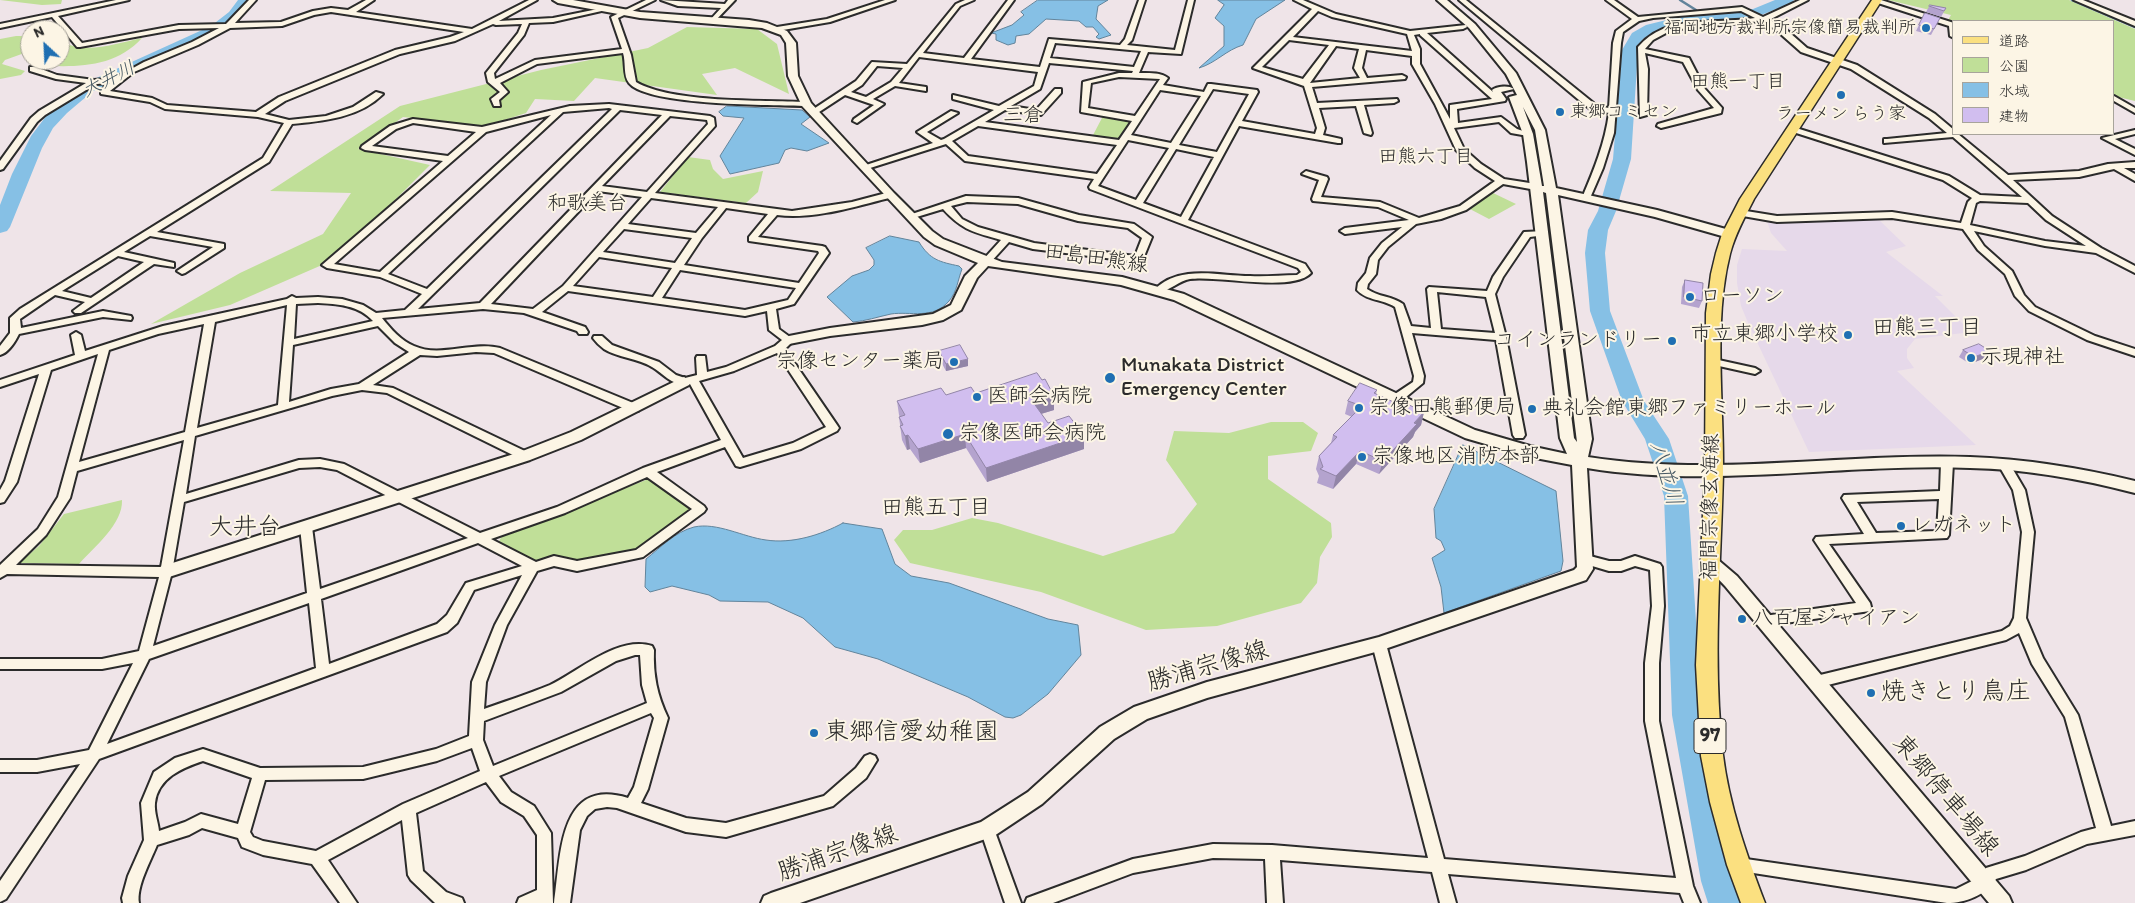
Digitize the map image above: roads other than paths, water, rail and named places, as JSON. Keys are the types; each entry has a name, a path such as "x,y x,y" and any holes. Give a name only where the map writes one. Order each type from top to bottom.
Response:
{"main road":[{"name":"福間宗像玄海線","path":"1753,903 1738,865 1721,802 1709,730 1706,665 1714,471 1714,362 1718,274 1729,234 1740,212 1877,0"}],"street":[{"path":"0,26 126,0"},
{"path":"254,0 227,27 178,51 139,66 114,80 104,92 152,100 165,107 258,115 289,122 334,118 354,110 378,94"},
{"path":"350,12 371,0"},
{"path":"258,115 282,98 398,52 452,39 473,31 534,0"},
{"path":"558,0 623,13 749,23 777,29 828,21 892,0"},
{"path":"652,0 614,17 625,51 632,82 646,90 699,100 810,108 859,83 874,64 907,66"},
{"path":"664,0 678,4 729,3"},
{"path":"867,99 894,84 958,5 972,0"},
{"path":"966,61 1011,0"},
{"path":"1122,47 1128,40 1142,0"},
{"path":"864,167 943,142 1037,86 1052,41 1178,52 1191,0"},
{"path":"1297,0 1334,16 1410,33 1491,24"},
{"path":"1432,0 1488,43 1520,87 1540,130 1551,190 1585,439 1579,462 1586,560 1609,566 1621,566 1635,562 1656,567 1658,606 1652,663 1652,721 1685,886 1692,903"},
{"path":"1442,0 1468,27 1489,56 1510,89 1528,134 1567,438 1579,462"},
{"path":"1462,0 1588,103 1595,108 1613,111"},
{"path":"1609,0 1637,20"},
{"path":"1643,115 1644,69 1641,50 1648,40 1670,30 1688,26 1762,18 1805,0"},
{"path":"1877,0 1952,25"},
{"path":"2078,0 2135,24"},
{"path":"714,20 729,3"},
{"path":"1589,199 1600,168 1613,111 1617,42 1620,31 1637,20 1671,13 1713,12 1742,8 1783,31 1804,50 1838,61 1871,75 1932,116 1952,133"},
{"path":"1316,9 1257,68 1306,83 1402,77"},
{"path":"54,16 80,45 179,27 282,24 325,10 350,12 473,31"},
{"path":"492,23 588,14 603,10"},
{"path":"497,104 495,98 504,92 501,86 491,80 490,73 521,33 526,21"},
{"name":"田島田熊線","path":"777,29 788,36 791,44 793,76 810,108 910,216 939,242 986,262 1026,270 1122,281 1159,290 1215,313 1478,437 1529,452 1579,462 1644,468 1714,471 1947,463 2004,464 2071,473 2135,487"},
{"path":"1410,33 1416,54 1416,64 1451,126 1460,150 1478,166 1501,181 1613,204 1729,234"},
{"path":"1423,33 1498,100"},
{"path":"1287,38 1416,54"},
{"path":"1306,83 1335,43"},
{"path":"1363,47 1358,68 1365,80"},
{"path":"1136,72 1145,50"},
{"path":"1641,50 1686,60 1702,90 1718,108 1718,111 1661,126"},
{"path":"495,82 535,62 625,51"},
{"path":"917,55 1042,70"},
{"path":"1045,60 1136,72 1164,78 1093,187 1302,266 1306,272 1299,278 1244,279 1213,274 1187,276 1168,283 1159,290"},
{"path":"33,70 64,78 94,82 114,80"},
{"path":"1136,72 1087,82 1084,110 1136,120"},
{"path":"0,167 34,120 94,82"},
{"path":"1306,83 1321,128 1318,138"},
{"path":"894,84 923,89"},
{"path":"1138,204 1204,94 1211,86 1254,92 1183,221"},
{"path":"1159,87 1204,94"},
{"path":"1451,126 1454,107 1502,100 1496,90 1510,89"},
{"path":"956,97 1002,108 1038,113 1058,91"},
{"path":"844,92 878,103 878,107 857,120"},
{"path":"2115,99 2135,111"},
{"path":"1313,106 1394,101"},
{"path":"1359,104 1368,133"},
{"path":"428,293 382,275 327,265 483,130 532,113 610,106 710,118 712,124 597,254 566,288 535,313"},
{"path":"409,312 618,107"},
{"path":"382,275 561,110"},
{"path":"482,306 668,113"},
{"path":"954,113 921,132 943,142 965,158 1100,177"},
{"path":"1451,126 1501,119 1514,131 1528,134"},
{"path":"0,352 15,332 15,318 266,160 289,122"},
{"path":"450,159 364,148 391,127 404,123 413,122 483,130"},
{"path":"977,123 1173,145 1219,154"},
{"path":"1238,123 1338,141"},
{"path":"1793,129 1946,178 1978,198 2028,200"},
{"path":"2135,132 2106,138 2121,144 2135,153"},
{"path":"1887,141 1952,134"},
{"path":"1954,135 2006,178 2049,218 2098,250 2135,270"},
{"path":"2006,178 2079,174 2135,165"},
{"path":"2116,167 2135,178"},
{"path":"1306,174 1324,179 1316,199 1380,205 1416,220"},
{"path":"1345,231 1373,229 1463,208 1501,181"},
{"path":"595,188 792,214 852,205 890,195"},
{"path":"910,216 944,205 966,198 1018,201 1078,218 1131,226 1147,236 1138,260 1033,246 975,229 959,221 944,205"},
{"path":"1965,226 1972,202 1978,198"},
{"path":"656,301 698,236 724,205"},
{"path":"566,288 745,314 791,302 824,253 822,250 752,239 774,212"},
{"path":"1740,212 1759,219 1890,215 1965,226 2062,248 2098,250"},
{"path":"1396,399 1418,383 1419,376 1400,306 1388,298 1368,295 1362,290 1363,283 1371,274 1374,260 1385,245 1416,220"},
{"path":"622,226 698,236"},
{"path":"1965,226 1980,248 2009,273 2020,296 2032,309 2091,338 2135,353"},
{"path":"148,233 221,246 182,271"},
{"path":"1519,435 1501,337 1490,294 1498,277 1527,234 1542,233"},
{"path":"2,571 166,572 526,456 576,436 693,379 730,369 778,348 789,340 830,332 922,321 938,317 956,306 971,276 1008,238"},
{"path":"116,253 171,265"},
{"path":"597,254 803,286"},
{"path":"78,312 152,261"},
{"path":"1436,331 1432,289 1490,294"},
{"path":"55,292 93,301"},
{"path":"283,406 292,299"},
{"path":"0,384 155,332 210,321 292,299 333,301 353,305 376,319 405,346 418,351 484,348 496,350 634,408"},
{"path":"288,343 409,312 482,306 525,310 581,329 583,332"},
{"path":"771,307 774,330 789,340"},
{"path":"15,332 102,314 126,318"},
{"path":"0,894 5,881 94,755 144,655 166,572 210,321"},
{"path":"1406,329 1501,337"},
{"path":"76,335 81,357"},
{"path":"598,338 608,347 655,364 672,377 693,379"},
{"path":"701,358 693,379 740,463 797,446 833,428 778,348"},
{"path":"2,571 42,532 64,498 104,349"},
{"path":"362,387 418,351"},
{"path":"1714,362 1755,371"},
{"path":"0,499 11,482 46,368"},
{"path":"73,468 283,406 362,387 389,390 526,456"},
{"path":"0,664 102,664 144,655 561,510 648,471 728,442"},
{"path":"178,500 274,470 299,464 320,463 340,467 533,566"},
{"path":"1764,621 1865,607 1820,540 1943,535 1947,463"},
{"path":"1816,682 2006,634 2015,629 2020,618 2028,532 2018,490 2004,464"},
{"path":"0,766 37,766 94,755 442,628 452,619 470,586 554,561 577,566 639,554 700,509 648,471"},
{"path":"1873,538 1848,498 1945,495"},
{"path":"306,527 323,672"},
{"name":"勝浦宗像線","path":"771,903 987,829 1035,798 1107,733 1141,713 1206,690 1379,644 1572,578 1580,575 1585,569 1586,560"},
{"name":"東郷停車場線","path":"1711,564 1731,581 2002,903"},
{"path":"525,903 545,898 544,833 529,811 506,797 489,775 476,740 476,718 479,682 486,661 501,624 533,566"},
{"path":"2020,618 2037,660 2071,715 2105,832"},
{"path":"1379,644 1448,903"},
{"path":"476,718 557,687 607,660 635,649 647,650 646,677 654,706 661,718 642,789 632,804"},
{"path":"260,774 243,832 247,842 263,848 317,858 408,809 449,790 654,706"},
{"path":"131,903 130,898 136,876 152,840 148,803 159,777 168,768 180,762 203,755 260,774 363,773 437,755 476,740"},
{"path":"562,903 575,824 583,810 597,802 610,798 632,804 647,812 714,830 726,830 828,801 861,772 870,760"},
{"path":"408,809 416,875 441,898 456,903"},
{"path":"152,840 189,828 201,821 243,832"},
{"path":"1738,865 1957,897 1985,882 1991,873 2026,863 2086,837 2135,828"},
{"path":"987,829 1013,903"},
{"path":"1033,903 1133,866 1213,851 1272,852 1685,886"},
{"path":"1272,852 1275,903"},
{"path":"317,858 349,903"}],"water":[{"path":"1038,0 1108,0 1098,6 1096,19 1111,35 1099,39 1096,37 1099,34 1093,27 1086,27 1079,21 1046,19 1029,34 1016,36 1015,43 1008,45 996,40 996,34 991,33 1012,25 1024,15 1021,12"},
{"path":"1218,0 1285,0 1256,19 1243,45 1199,68 1224,46 1224,26 1215,18 1224,5"},
{"path":"727,106 802,110 810,117 801,124 829,143 807,151 791,148 785,150 779,163 730,174 720,156 744,118 723,116 719,112"},
{"path":"890,236 919,242 927,253 936,259 959,266 962,269 954,294 943,307 929,313 898,313 853,322 827,297 852,276 869,270 874,265 874,260 866,248"},
{"path":"1463,445 1556,491 1563,561 1561,571 1444,613 1441,587 1432,558 1445,550 1441,541 1436,538 1434,509"},
{"path":"843,523 882,529 895,564 911,576 949,583 1048,619 1078,625 1081,655 1048,694 1021,715 1013,718 1005,717 968,697 878,659 835,647 803,618 768,602 720,601 709,595 672,586 650,592 645,587 646,559 674,536 687,529 712,526 766,540 786,541 816,535"}],"waterway":[{"name":"大井川","path":"0,227 33,148 47,125 61,110 87,88 216,29 234,15 246,0"},
{"path":"1680,0 1696,10"},
{"name":"八並川","path":"1725,903 1717,881 1687,715 1676,496 1657,439 1633,401 1600,311 1595,253 1598,230 1607,211 1622,159 1630,50 1637,36 1651,28 1687,19 1756,13 1787,0"},
{"path":"2072,0 2135,27"}],"place":[{"name":"福岡地方裁判所宗像簡易裁判所","path":"1926,28"},
{"name":"ラーメン らう家","path":"1841,95"},
{"name":"東郷コミセン","path":"1560,112"},
{"name":"ローソン","path":"1690,297"},
{"name":"市立東郷小学校","path":"1848,335"},
{"name":"コインランドリー","path":"1672,341"},
{"name":"示現神社","path":"1971,358"},
{"name":"宗像センター薬局","path":"954,362"},
{"name":"Munakata District Emergency Center","path":"1110,378"},
{"name":"医師会病院","path":"977,397"},
{"name":"宗像田熊郵便局","path":"1359,408"},
{"name":"典礼会館東郷ファミリーホール","path":"1532,409"},
{"name":"宗像医師会病院","path":"948,434"},
{"name":"宗像地区消防本部","path":"1362,457"},
{"name":"レガネット","path":"1901,526"},
{"name":"八百屋ジャイアン","path":"1742,619"},
{"name":"焼きとり鳥庄","path":"1871,693"},
{"name":"東郷信愛幼稚園","path":"814,733"}],"district":[{"name":"田熊一丁目","path":"1738,82"},
{"name":"三倉","path":"1023,116"},
{"name":"田熊六丁目","path":"1426,157"},
{"name":"和歌美台","path":"587,204"},
{"name":"田熊三丁目","path":"1927,328"},
{"name":"田熊五丁目","path":"936,508"},
{"name":"大井台","path":"245,528"}]}
